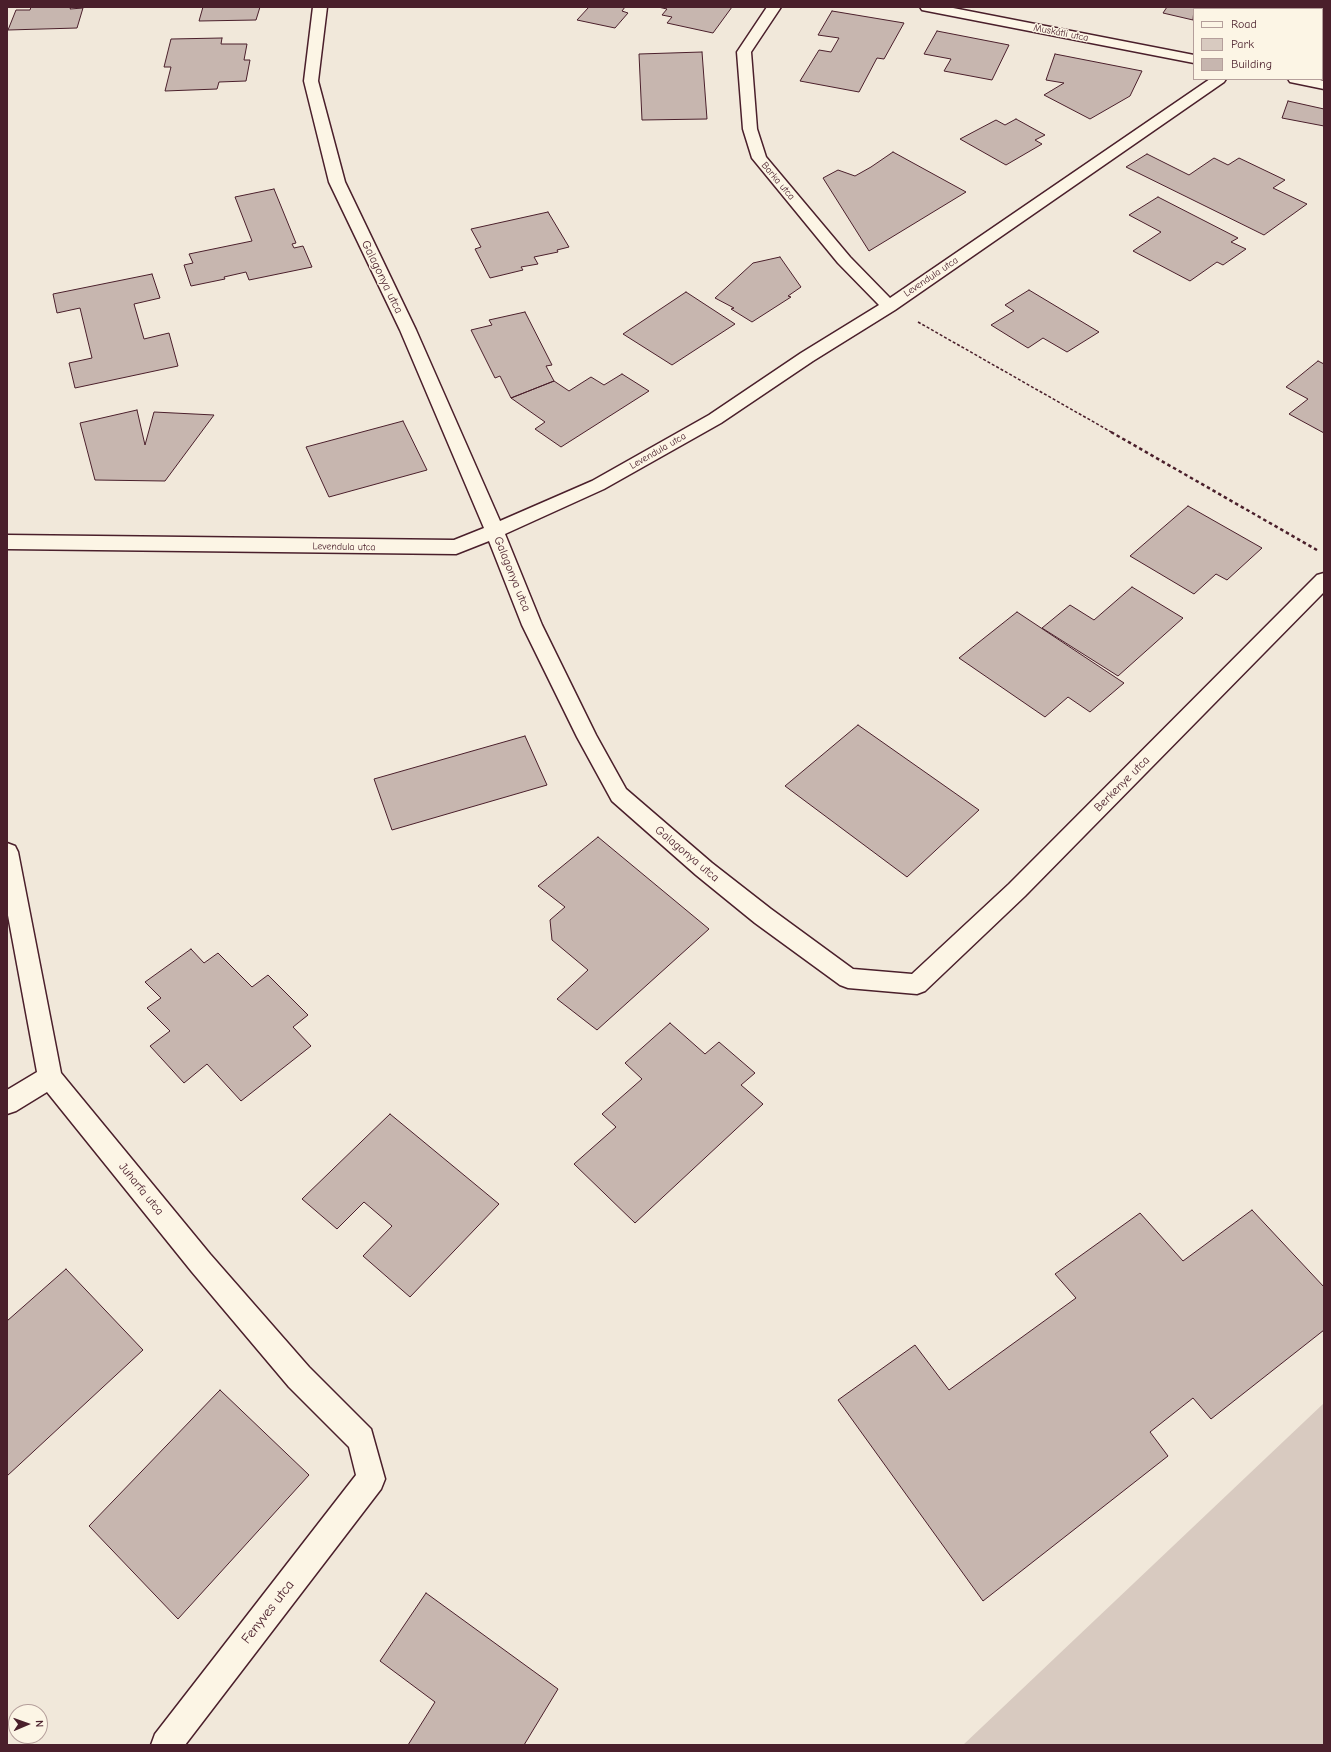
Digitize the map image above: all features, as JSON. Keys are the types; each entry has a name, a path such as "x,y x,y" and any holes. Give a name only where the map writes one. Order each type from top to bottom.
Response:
{"street":[{"name":"Galagonya utca","path":"320,7 311,81 337,182 408,330 495,532 532,625 587,737 619,795 704,869 764,916 848,978 917,984"},
{"name":"Barka utca","path":"774,7 744,52 750,129 759,158 844,260 889,306"},
{"name":"Muskátli utca","path":"927,7 1193,59"},
{"name":"Levendula utca","path":"7,542 456,547 495,532 598,485 701,427 889,306 1218,80"},
{"path":"1300,80 1324,85"},
{"name":"Berkenye utca","path":"917,984 1017,890 1324,580"},
{"name":"Juharfa utca","path":"7,852 50,1077 201,1263 293,1371 362,1440 370,1479"},
{"path":"7,1103 50,1077"},
{"name":"Fenyves utca","path":"166,1745 370,1479"}],"path":[{"path":"889,306 1317,550"}],"green space":[{"path":"1324,1403 1324,1745 963,1745"}],"building":[{"path":"31,7 71,7 70,9 83,8 77,28 8,30 16,10 30,10"},
{"path":"203,7 260,7 256,20 199,21"},
{"path":"589,7 625,7 622,11 628,13 615,28 577,20"},
{"path":"658,7 732,7 713,33 667,23 672,17 662,15 667,9"},
{"path":"1167,7 1200,7 1193,8 1193,20 1163,13"},
{"path":"832,11 904,23 884,59 877,58 859,92 800,81 819,50 831,52 839,38 818,35"},
{"path":"937,31 1009,45 992,80 944,71 951,59 924,54"},
{"path":"222,38 221,44 247,44 244,60 250,60 246,81 219,82 217,89 165,91 171,67 164,67 171,39"},
{"path":"702,52 707,119 642,120 639,54"},
{"path":"1055,54 1142,71 1130,96 1090,119 1044,95 1064,83 1046,80"},
{"path":"1288,101 1324,109 1324,126 1282,118"},
{"path":"1016,119 1045,135 1035,140 1042,144 1006,165 960,139 996,120 1005,125"},
{"path":"893,152 966,192 869,251 823,178 838,170 855,176"},
{"path":"1147,154 1189,175 1214,158 1228,165 1239,158 1285,180 1273,188 1307,204 1264,235 1126,167"},
{"path":"274,189 296,243 292,244 294,248 303,246 312,267 249,280 246,272 224,277 225,279 191,286 184,265 193,263 189,254 252,241 235,197"},
{"path":"1158,197 1238,238 1231,242 1246,249 1223,265 1217,262 1190,281 1133,251 1161,232 1129,215"},
{"path":"548,212 569,247 557,250 558,252 534,257 538,264 521,267 523,270 490,278 475,249 481,247 471,229"},
{"path":"780,257 801,287 788,296 791,297 752,322 731,309 734,308 715,298 753,263"},
{"path":"152,274 160,298 134,304 144,339 169,333 178,366 75,388 69,363 92,358 80,308 57,313 53,294"},
{"path":"1029,290 1099,332 1067,352 1043,338 1028,348 991,325 1014,311 1005,305"},
{"path":"686,292 735,324 672,365 623,334"},
{"path":"525,312 552,365 546,366 554,381 511,398 500,376 495,378 471,330 492,325 489,320"},
{"path":"1318,361 1324,364 1324,433 1289,414 1308,399 1286,387"},
{"path":"622,374 649,391 561,447 535,429 545,422 511,398 554,381 569,391 591,377 604,385"},
{"path":"137,410 145,445 154,412 214,415 165,481 95,480 80,423"},
{"path":"403,421 427,470 329,497 306,447"},
{"path":"1188,506 1262,548 1227,580 1216,574 1194,594 1130,556"},
{"path":"1132,587 1183,618 1118,676 1042,628 1070,605 1094,620"},
{"path":"1017,612 1124,683 1090,712 1068,697 1045,717 959,658"},
{"path":"858,725 979,810 907,877 785,786"},
{"path":"525,736 547,785 392,830 374,779"},
{"path":"598,837 709,929 597,1030 557,999 588,970 552,940 550,920 565,907 538,886"},
{"path":"191,949 204,963 218,953 252,987 268,975 308,1015 293,1027 311,1046 241,1101 207,1064 184,1083 150,1046 170,1031 147,1008 161,998 145,982"},
{"path":"670,1023 705,1054 719,1042 755,1073 741,1085 763,1104 635,1223 574,1164 616,1127 602,1114 642,1079 625,1063"},
{"path":"390,1114 499,1204 410,1297 363,1256 392,1226 364,1202 337,1229 302,1199"},
{"path":"1252,1210 1324,1287 1324,1330 1211,1419 1193,1398 1150,1432 1168,1456 983,1601 838,1400 915,1345 949,1390 1076,1298 1055,1274 1140,1213 1183,1261"},
{"path":"66,1269 143,1350 7,1476 7,1321"},
{"path":"220,1390 309,1475 178,1619 89,1526"},
{"path":"426,1593 558,1689 524,1745 408,1745 435,1702 380,1661"}]}
